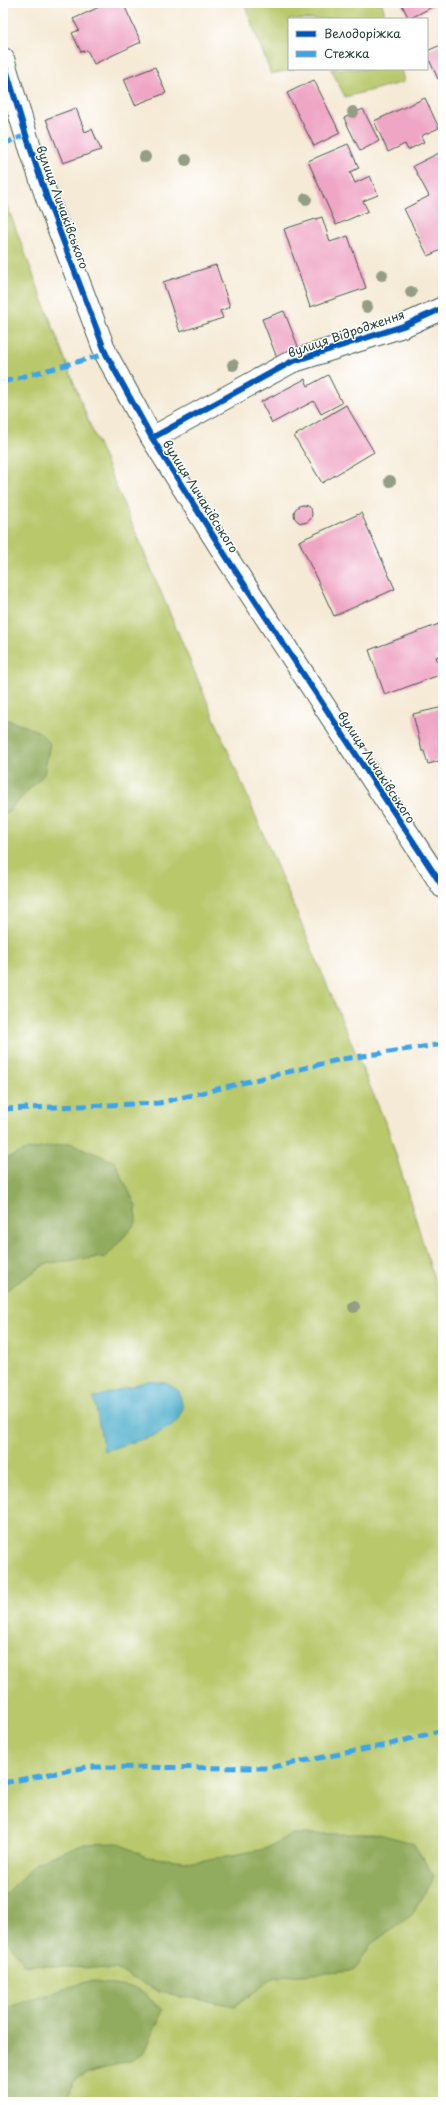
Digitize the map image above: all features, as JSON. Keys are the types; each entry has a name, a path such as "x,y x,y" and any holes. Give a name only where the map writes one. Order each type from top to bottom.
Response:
{"street":[{"name":"вулиця Личаківського","path":"3,59 26,135 87,307 106,354 152,438 229,561 443,887"},
{"name":"вулиця Відродження","path":"152,438 291,362 403,326 443,308"}],"green space":[{"path":"244,3 382,3 386,18 288,18 288,70 290,70 271,74"},
{"path":"332,70 401,70 404,82 345,97"},
{"path":"3,195 88,420 388,1129 443,1308 443,2102 3,2102"},
{"path":"3,718 38,731 50,743 44,774 3,817"},
{"path":"70,1143 115,1162 136,1206 136,1223 106,1257 47,1263 8,1289 3,1290 3,1160 24,1151"},
{"path":"292,1834 379,1834 413,1843 434,1876 412,1915 371,1944 354,1971 275,1977 235,2006 159,1992 116,1969 24,1965 3,1934 4,1896 36,1863 82,1844 118,1843 146,1857 194,1862 265,1849"},
{"path":"89,1981 138,1989 163,2010 145,2052 131,2060 85,2074 74,2081 66,2102 3,2102 3,2009"}],"water":[{"path":"148,1381 166,1383 179,1391 183,1408 175,1424 153,1436 104,1451 94,1398"}],"building":[{"path":"108,3 123,3 141,42 94,64 87,50 81,52 72,33 79,30 73,19"},
{"path":"401,3 432,3 434,6 411,18 408,18"},
{"path":"443,44 443,77 438,79 428,57 428,51"},
{"path":"155,67 166,93 135,105 124,79"},
{"path":"314,80 340,133 314,146 287,93"},
{"path":"425,98 439,128 421,136 424,142 408,150 405,144 388,152 374,121"},
{"path":"76,108 85,132 92,129 101,150 63,163 46,119"},
{"path":"363,109 379,141 360,151 344,118"},
{"path":"348,144 359,168 350,172 355,183 370,176 378,195 363,201 368,211 336,225 308,161"},
{"path":"443,151 443,249 428,256 404,209 429,196 413,166"},
{"path":"322,217 330,242 348,236 366,288 310,307 284,229"},
{"path":"216,265 230,307 220,311 223,318 180,332 163,282"},
{"path":"284,311 299,349 277,358 262,319"},
{"path":"328,375 342,403 321,414 314,401 272,423 261,402 305,379 308,386"},
{"path":"346,405 374,452 322,483 294,436"},
{"path":"299,505 307,505 312,510 310,521 307,523 299,523 294,518 294,510"},
{"path":"361,513 395,589 334,616 299,541"},
{"path":"439,624 443,635 443,655 436,657 442,674 385,695 369,650"},
{"path":"443,707 443,760 428,764 424,751 422,751 413,714"}],"marked path":[{"path":"3,144 26,135"},
{"path":"3,382 106,354"},
{"path":"3,1109 159,1103 342,1059 443,1044"},
{"path":"3,1783 87,1767 267,1768 387,1745 443,1730"}],"cycle path":[{"path":"3,59 47,198 106,354 152,438 229,561 443,887"},
{"path":"152,438 291,362 403,326 443,308"}]}
